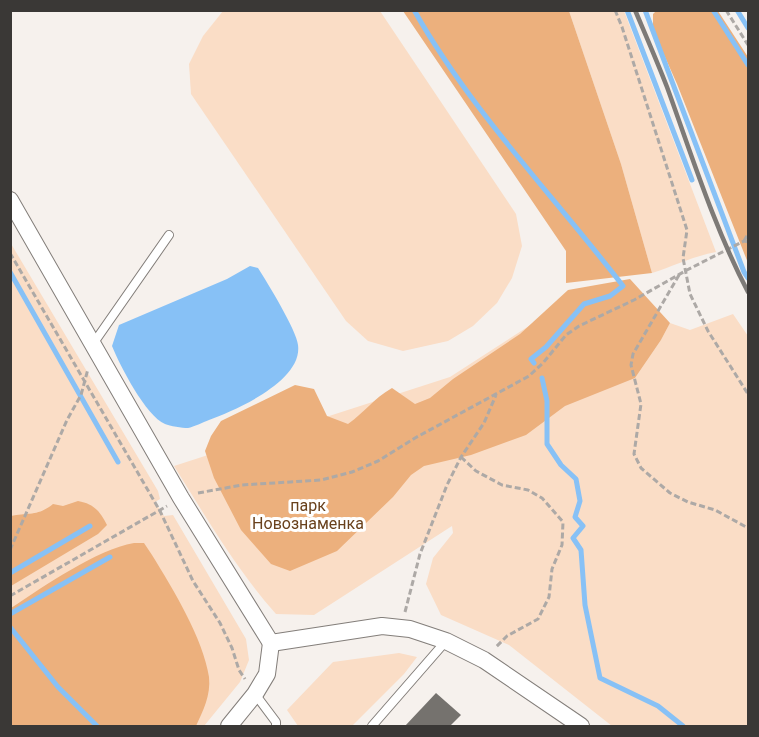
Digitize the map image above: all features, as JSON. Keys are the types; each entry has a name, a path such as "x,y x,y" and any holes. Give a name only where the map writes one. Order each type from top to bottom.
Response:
{"street":[{"path":"10,200 182,498 271,643 267,674 255,694 228,726"},
{"path":"271,643 382,626 401,628 446,641 484,660 580,726"}],"lane":[{"path":"93,344 169,236"},
{"path":"372,726 446,641"},
{"path":"255,694 276,722 276,726"}],"path":[{"path":"615,10 683,213 687,230 683,258 690,294 708,331 748,394"},
{"path":"726,10 748,45"},
{"path":"197,493 242,485 321,480 352,472 378,461 415,438 529,376 567,335 579,326 746,241 748,234"},
{"path":"10,253 160,511 193,580 224,631 239,670 255,694"},
{"path":"680,274 633,354 631,365 641,404 634,454 641,468 670,493 688,502 715,510 748,528"},
{"path":"10,550 86,383 93,344"},
{"path":"401,628 420,554 447,485 460,457 484,423 496,394"},
{"path":"460,457 476,471 502,485 528,490 542,498 563,522 562,546 552,569 549,597 538,619 507,636 484,660"},
{"path":"10,596 169,505"}],"green space":[{"path":"223,11 380,11 516,214 522,246 512,278 497,303 473,326 448,341 403,351 368,341 346,321 191,94 189,64 203,36"},
{"path":"403,11 569,11 621,164 652,273 566,283 566,251"},
{"path":"569,11 624,11 716,252 652,273 621,164"},
{"path":"656,11 718,11 748,57 748,263 677,84 653,30 653,14"},
{"path":"10,242 158,491 160,499 155,502 164,516 173,515 246,639 249,660 240,682 204,726 11,726"},
{"name":"парк Новознаменка","path":"630,279 670,323 635,378 565,406 526,435 471,455 424,466 411,475 393,497 337,551 290,571 271,564 241,530 214,478 205,451 221,421 295,385 314,389 327,416 348,424 392,388 415,404 430,398 453,379 520,334 568,290"},
{"name":"парк Новознаменка","path":"549,313 635,378 670,323 690,330 733,314 748,336 748,726 612,726 509,645 441,615 426,584 433,558 453,533 452,526 314,615 276,614 235,561 174,466 450,377"},
{"path":"78,501 96,509 107,525 98,534 11,586 11,516 37,512 53,504 63,506"},
{"path":"134,543 144,543 152,555 186,614 201,646 209,677 209,690 196,726 11,726 11,608 87,561"},
{"path":"399,653 417,657 404,674 352,726 298,726 287,710 333,662"}],"water":[{"path":"250,266 258,268 287,318 298,345 297,358 279,382 235,409 188,428 165,424 142,401 116,355 112,346 119,325 227,279"}],"building":[{"path":"436,693 461,715 450,726 405,726"}],"waterway":[{"path":"414,10 436,47 487,118 623,286 610,296 584,304 546,347 531,359 534,363"},
{"path":"627,10 692,180"},
{"path":"645,10 748,278"},
{"path":"713,10 748,65"},
{"path":"737,10 748,28"},
{"path":"10,272 118,462"},
{"path":"542,378 547,401 547,444 561,465 576,479 580,501 575,517 583,526 573,538 581,550 585,605 600,678 658,706 683,726"},
{"path":"10,573 90,526"},
{"path":"10,614 110,557"},
{"path":"10,627 58,687 97,726"}],"railway":[{"path":"635,10 667,87 714,217 748,292"}]}
